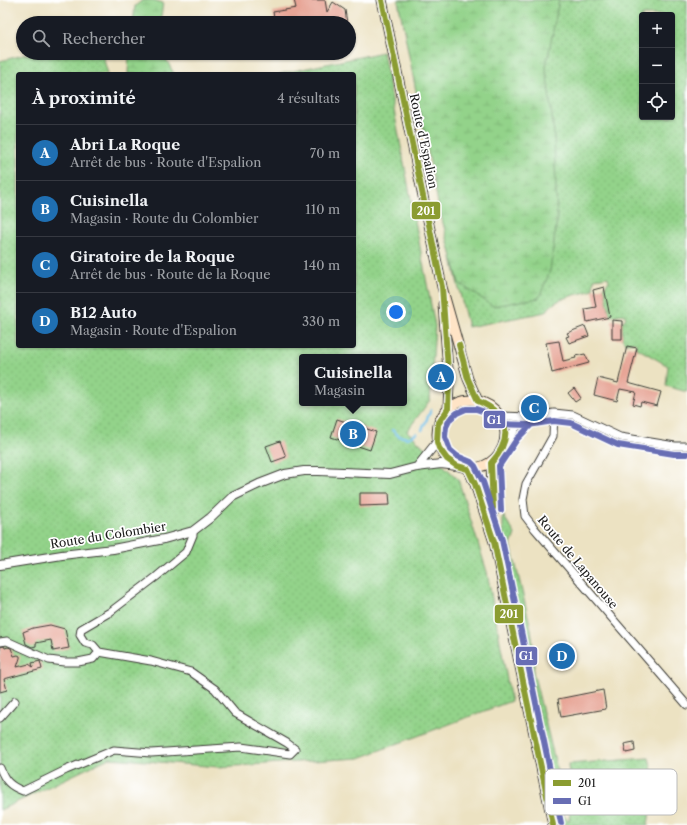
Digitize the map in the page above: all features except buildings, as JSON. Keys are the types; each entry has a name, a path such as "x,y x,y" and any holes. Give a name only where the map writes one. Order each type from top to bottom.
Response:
{"main road":[{"name":"Route d'Espalion","path":"382,0 442,287 468,379 478,401"},
{"name":"Route d'Espalion","path":"442,287 449,383 448,409"},
{"path":"465,400 478,401 491,406 501,416 505,429 505,443 500,454 491,463 480,468 468,469 457,466 442,454 437,442 438,424 448,409 453,405 465,400"},
{"path":"491,463 494,542"},
{"path":"468,469 494,542 545,787"},
{"path":"551,815 553,825"}],"street":[{"path":"501,416 528,417 554,413 573,415 620,437 674,446 687,446"},
{"name":"Route de Lapanouse","path":"554,413 553,436 526,484 523,499 525,516 535,530 687,705"},
{"path":"505,443 516,428 528,417"},
{"path":"417,468 437,442"},
{"name":"Route du Colombier","path":"0,565 62,554 113,549 164,539 193,531 210,518 232,497 285,474 304,471 319,471 390,474 441,464 457,466"},
{"path":"0,768 3,776 12,787 23,791 66,770 114,750 151,753 241,747 290,754 295,749 235,713 215,689 191,672 151,661 99,652 93,645 85,643 80,635 81,629 110,612 186,552 193,535 193,531"},
{"path":"0,642 7,642 49,660 64,662 78,662 93,659 99,652"},
{"path":"0,718 15,701"}],"green space":[{"path":"143,0 153,0 163,3 161,16 134,16 135,6"},
{"path":"398,0 687,0 687,392 666,386 668,366 637,348 637,345 633,342 626,343 622,339 622,321 624,321 626,317 624,314 610,316 604,287 609,281 608,277 594,279 593,290 560,300 546,312 468,327"},
{"path":"398,0 559,0 546,67 554,134 557,219 550,271 539,298 493,306 459,283 439,208"},
{"path":"383,52 435,326 430,400 407,431 458,479 487,572 511,701 359,758 219,767 109,758 0,810 0,61 16,57 16,60 104,60 107,72 16,72 16,348 356,348 356,72 288,72 345,60 356,60 356,58"},
{"path":"129,60 167,60 173,72 128,72"},
{"path":"503,515 515,534 511,545 531,629 535,661 533,672 557,769 550,769 503,544"},
{"path":"649,758 651,769 568,769 568,764"},
{"path":"560,815 564,815 569,821 570,815 649,815 648,825 562,825"}],"waterway":[{"path":"422,430 431,410"},
{"path":"392,430 399,436 408,438 417,433"}],"transit line":[{"name":"201","path":"382,0 442,287 449,383 448,409 438,424 437,442 439,448 447,459 457,466 468,469 475,484 494,542 545,787"},
{"name":"201","path":"459,345 468,379 478,401 488,406 496,413 502,420 505,428 503,445 491,463 493,508"},
{"name":"G1","path":"550,769 502,540 483,482 475,466 471,462 457,456 450,450 445,437 446,427 450,419 457,413 466,409 476,409 485,412 499,424 528,425 554,421 571,423 618,445 674,454 687,454"},
{"name":"G1","path":"501,510 499,466 517,439 533,423"},
{"name":"201","path":"551,815 553,825"},
{"name":"G1","path":"559,815 561,823"}],"place":[{"name":"Abri La Roque","path":"441,377"},
{"name":"Giratoire de la Roque","path":"534,408"},
{"name":"Cuisinella","path":"353,434"},
{"name":"B12 Auto","path":"562,656"}]}
